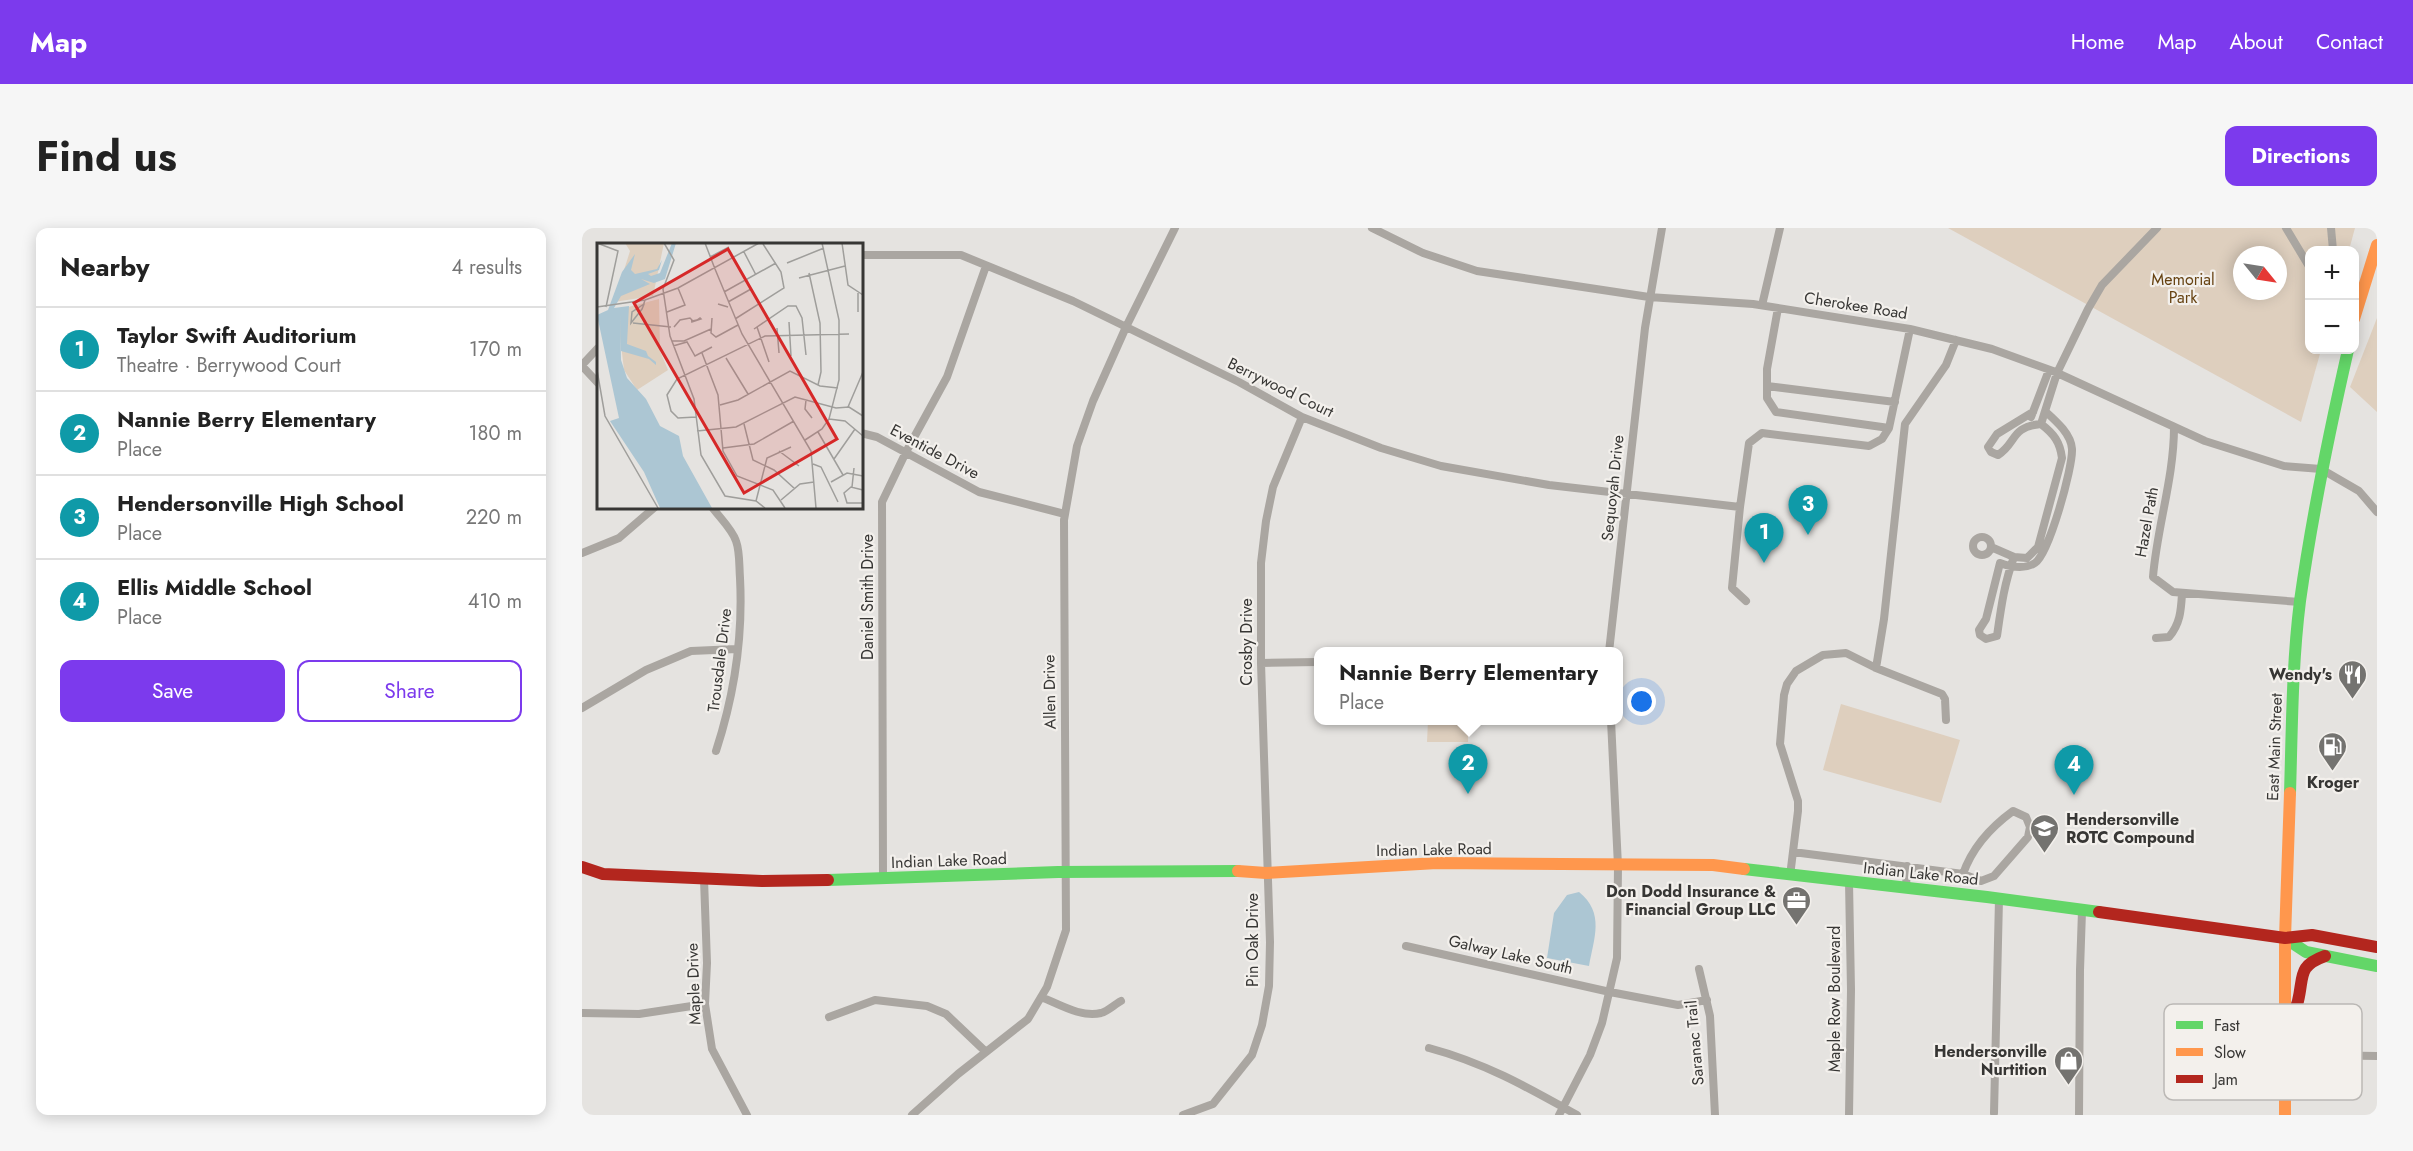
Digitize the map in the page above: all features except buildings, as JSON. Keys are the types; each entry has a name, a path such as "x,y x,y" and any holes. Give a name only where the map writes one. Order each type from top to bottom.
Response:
{"street":[{"name":"Allen Drive","path":"912,1115 1028,1019 1047,987 1066,930 1063,614 1065,514 1077,446 1093,400 1175,228"},
{"name":"Cherokee Road","path":"1372,228 1423,254 1477,271 1649,297 1753,304 1910,329 1992,349 2053,371 2205,441 2284,466 2321,469"},
{"name":"Sequoyah Drive","path":"1609,647 1645,328 1662,228"},
{"path":"1763,301 1780,228"},
{"path":"2030,425 2033,412 2053,371 2102,285 2157,228"},
{"path":"2286,228 2305,260"},
{"path":"2331,228 2333,246"},
{"path":"2359,303 2377,245"},
{"name":"Berrywood Court","path":"862,255 961,255 1073,301 1239,382 1302,417 1381,448 1441,466 1549,485 1740,507"},
{"name":"Daniel Smith Drive","path":"883,879 882,502 947,377 986,266"},
{"path":"1778,308 1767,369 1767,398 1776,412 1889,428"},
{"path":"1746,601 1732,588 1749,443 1762,433 1869,446 1882,439 1889,428 1910,329"},
{"path":"1876,668 1884,619 1905,424 1946,365 1956,340"},
{"path":"597,349 582,366 597,382"},
{"name":"East Main Street","path":"2286,1004 2285,938 2294,662 2321,469 2347,354"},
{"path":"2041,424 2046,412 2053,371"},
{"path":"1767,386 1894,402"},
{"path":"2033,412 1997,434 1988,447 1991,452 1998,455 2003,452 2015,434 2030,425 2041,424 2060,445 2061,483"},
{"path":"2046,412 2063,428 2072,452 2049,525 2046,549 2036,563 2023,567 2011,567 2000,563 1988,551 2027,558 2038,547 2049,525"},
{"name":"Crosby Drive","path":"1266,873 1261,562 1273,488 1302,417"},
{"name":"Hazel Path","path":"2174,427 2174,451 2155,550 2153,577 2172,592 2182,594 2223,594 2301,602"},
{"name":"Eventide Drive","path":"862,433 877,437 979,492 1065,514"},
{"path":"2061,453 2072,452"},
{"path":"2321,469 2359,491 2377,512"},
{"path":"582,553 619,538 654,508"},
{"name":"Trousdale Drive","path":"713,508 735,537 738,549 741,626 726,720 716,751"},
{"path":"2003,552 1986,619 1979,630 1980,635 1986,639 1997,636 1997,620 2014,557"},
{"path":"2156,638 2169,637 2175,630 2180,621 2182,594"},
{"path":"582,708 646,670 691,651 737,649"},
{"path":"1790,876 1798,801 1780,744 1787,684 1796,671 1823,655 1846,653 1876,668 1942,694 1945,699 1946,720"},
{"path":"1261,663 1314,662"},
{"path":"1561,1111 1590,1055 1602,1023 1617,958 1618,866 1611,725"},
{"path":"1793,852 1963,874 1981,881 1995,876 2028,837 2030,827 2026,817 2013,811 2003,818 1970,855 1963,874"},
{"name":"Indian Lake Road","path":"582,867 603,874 762,881 1066,872 1225,870 1266,873 1437,863 1713,865 1790,876 1999,899 2285,938"},
{"path":"1906,888 1907,866"},
{"name":"Pin Oak Drive","path":"1183,1115 1213,1104 1252,1055 1262,1025 1269,986 1270,942 1266,873"},
{"name":"Maple Drive","path":"704,879 707,963 705,1005 712,1049 747,1115"},
{"name":"Maple Row Boulevard","path":"1848,1115 1851,990 1849,882"},
{"path":"1994,1113 1999,899"},
{"path":"2079,1115 2082,911"},
{"path":"2285,938 2312,935 2377,947"},
{"path":"2285,938 2306,952 2377,966"},
{"name":"Galway Lake South","path":"1406,946 1678,1005 1707,1000"},
{"path":"2297,1004 2300,977 2304,968 2313,960 2325,956"},
{"name":"Saranac Trail","path":"1699,969 1710,1016 1715,1115"},
{"path":"1041,997 1089,1014 1102,1013 1121,1000"},
{"path":"829,1017 874,1000 927,1006 946,1014 986,1052"},
{"path":"582,1013 639,1014 705,1005"},
{"path":"1429,1048 1487,1066 1561,1111 1577,1115"},
{"path":"2362,1056 2377,1056"}],"green space":[{"name":"Memorial Park","path":"1948,228 2355,228 2350,246 2305,246 2305,354 2320,354 2301,422"},
{"path":"2377,318 2377,412 2350,387"},
{"path":"1841,704 1960,740 1941,803 1823,770"},
{"path":"1428,725 1468,725 1468,742 1427,742"}],"water":[{"path":"1579,892 1587,900 1595,917 1595,936 1589,966 1547,958 1554,913 1567,895"}],"traffic: fast":[{"path":"2290,793 2294,673 2300,601 2321,475 2347,354"},
{"path":"1744,869 2099,912"},
{"path":"828,880 1058,872 1238,871"},
{"path":"2285,938 2306,952 2377,966"}],"traffic: slow":[{"path":"2359,303 2377,245"},
{"path":"2285,1004 2290,793"},
{"path":"1238,871 1266,873 1437,863 1713,865 1744,869"},
{"path":"2285,1100 2285,1115"}],"traffic: jam":[{"path":"582,867 603,874 762,881 828,880"},
{"path":"2099,912 2285,938 2312,935 2377,947"},
{"path":"2297,1004 2303,973 2310,964 2325,956"}],"place":[{"name":"Hendersonville High School","path":"1808,535"},
{"name":"Taylor Swift Auditorium","path":"1764,563"},
{"name":"Wendy's","path":"2353,700"},
{"name":"Kroger","path":"2333,772"},
{"name":"Nannie Berry Elementary","path":"1468,794"},
{"name":"Ellis Middle School","path":"2074,795"},
{"name":"Hendersonville ROTC Compound","path":"2045,854"},
{"name":"Don Dodd Insurance & Financial Group LLC","path":"1797,926"},
{"name":"Hendersonville Nurtition","path":"2068,1086"}]}
